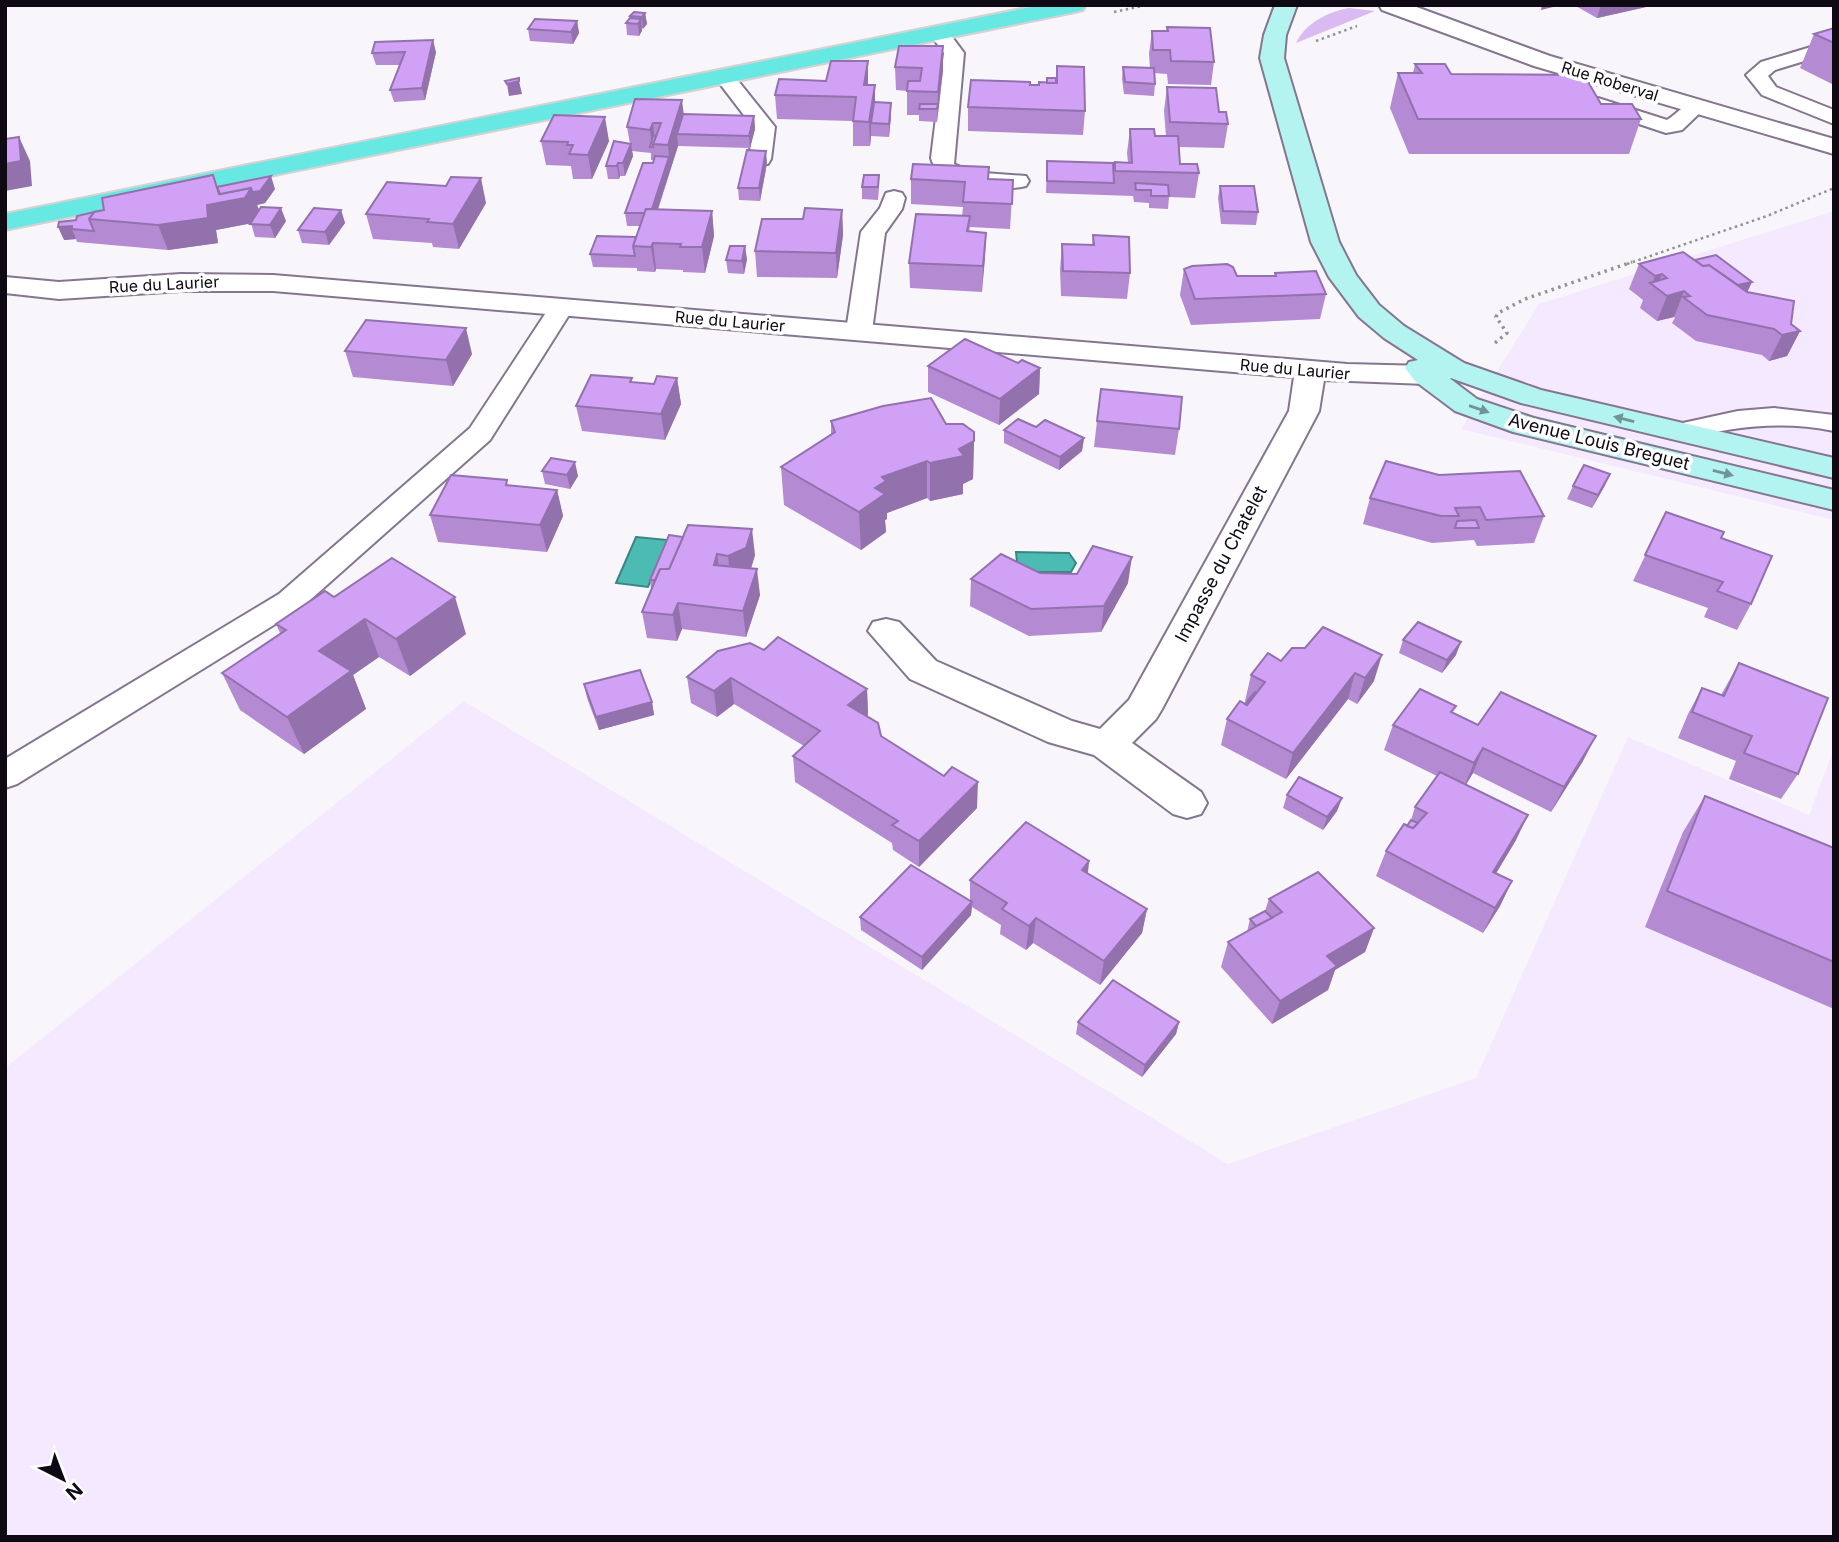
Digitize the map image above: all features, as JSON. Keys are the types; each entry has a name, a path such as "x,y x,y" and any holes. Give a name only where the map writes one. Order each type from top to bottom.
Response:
{"main road":[{"path":"5,222 1075,5"}],"street":[{"name":"Avenue Louis Breguet","path":"1286,5 1275,35 1272,58 1325,242 1343,276 1369,311 1440,372 1466,405 1524,425 1834,500"},
{"name":"Rue Roberval","path":"1390,5 1542,61 1834,147"},
{"name":"Rue du Laurier","path":"5,285 69,290 212,280 1310,370 1402,376 1440,372"},
{"name":"Impasse du Chatelet","path":"1107,745 1143,709 1304,411 1310,370"},
{"name":"Avenue Louis Breguet","path":"1440,372 1532,397 1834,468"},
{"path":"886,631 923,670 1061,732 1107,745 1187,803"}],"lane":[{"path":"939,33 954,53 942,158 944,167 960,177 1018,181"},
{"path":"1834,46 1759,71 1756,75 1759,82 1782,98 1834,118"},
{"path":"724,76 764,127 760,159"},
{"path":"1577,97 1660,127 1675,125 1696,107"},
{"path":"1753,124 1782,98"},
{"path":"859,331 873,232 891,209 894,198"},
{"path":"5,775 290,601 480,434 562,307"},
{"path":"1679,432 1737,417 1800,415 1834,422"}],"path":[{"path":"1306,45 1364,23"},
{"path":"1488,348 1507,333 1496,317 1499,313 1525,299 1767,216 1834,188"}],"shaded area":[{"path":"1349,8 1375,11 1296,43 1311,24 1333,12"},
{"path":"1834,211 1834,520 1461,429 1539,304"},
{"path":"464,701 1228,1164 1476,1078 1628,737 1809,815 1834,748 1834,1537 5,1537 5,1068"}],"water":[{"path":"636,537 668,540 648,587 616,583"},
{"path":"1016,552 1069,553 1076,563 1071,572 1018,572"}],"building":[{"path":"634,12 645,13 642,17 630,16"},
{"path":"630,18 641,19 638,24 626,23"},
{"path":"535,19 577,21 571,32 528,29"},
{"path":"1167,27 1210,28 1214,62 1171,61 1170,50 1153,50 1152,31 1168,31"},
{"path":"1834,28 1834,43 1814,34"},
{"path":"433,40 422,88 390,90 405,52 372,53 375,42"},
{"path":"899,46 943,46 938,92 907,91 908,81 920,81 922,68 895,67"},
{"path":"831,61 868,61 864,85 875,85 869,122 853,121 856,97 775,95 779,79 826,81"},
{"path":"1415,64 1445,64 1451,74 1584,75 1601,104 1632,104 1641,119 1418,119 1398,73 1422,73"},
{"path":"1057,66 1084,67 1085,111 968,107 971,80 1030,82 1030,85 1039,85 1039,82 1057,83"},
{"path":"1123,67 1154,68 1155,84 1125,82"},
{"path":"519,78 519,81 507,84 505,81"},
{"path":"1047,78 1056,78 1056,83 1047,83"},
{"path":"1167,87 1216,88 1219,112 1226,112 1228,124 1170,122"},
{"path":"635,99 682,100 668,145 653,144 661,123 653,123 650,130 627,127"},
{"path":"874,102 891,103 889,124 871,123"},
{"path":"920,104 938,104 937,109 919,109"},
{"path":"683,114 754,116 749,136 677,134"},
{"path":"554,115 605,117 588,155 569,154 573,145 567,145 568,142 541,141"},
{"path":"1130,129 1154,129 1155,136 1178,136 1180,164 1197,164 1199,173 1115,171 1115,162 1132,163"},
{"path":"19,137 21,161 5,164 5,139"},
{"path":"614,141 631,144 623,163 606,166"},
{"path":"747,150 766,151 759,188 738,188"},
{"path":"655,156 669,157 652,209 646,209 645,213 625,213 643,163 653,163"},
{"path":"1047,161 1113,163 1114,183 1047,181"},
{"path":"913,164 989,167 988,179 1013,180 1012,204 963,202 965,182 911,179"},
{"path":"213,175 219,194 251,188 245,198 207,205 208,218 158,225 89,219 94,212 104,210 102,198"},
{"path":"864,175 879,175 878,187 862,187"},
{"path":"271,176 260,191 253,192 255,200 251,188 220,194 217,187"},
{"path":"451,177 481,178 453,224 427,222 429,219 366,214 387,182 446,186"},
{"path":"1135,183 1168,185 1169,196 1151,196 1151,190 1136,190"},
{"path":"1220,186 1254,186 1258,212 1223,211"},
{"path":"261,207 281,208 270,225 250,224"},
{"path":"314,208 341,210 325,232 298,230"},
{"path":"805,208 842,210 836,253 755,251 762,219 803,219"},
{"path":"646,209 712,211 702,247 653,243 651,247 633,246"},
{"path":"94,212 89,219 94,231 72,229 72,226 58,227 59,222 76,220 77,216"},
{"path":"916,214 970,216 967,231 986,233 983,266 909,263"},
{"path":"1093,235 1129,237 1130,273 1063,271 1062,244 1094,245"},
{"path":"597,236 636,237 633,246 635,256 590,254"},
{"path":"730,246 745,246 742,261 726,260"},
{"path":"1683,252 1703,266 1709,265 1747,292 1794,301 1791,324 1800,331 1782,335 1774,329 1707,315 1683,297 1690,296 1684,291 1667,296 1650,283 1667,278 1662,274 1655,276 1639,264"},
{"path":"1716,255 1752,282 1738,285 1709,265 1703,266 1695,260"},
{"path":"1227,264 1233,267 1237,276 1276,276 1275,273 1316,271 1326,294 1195,299 1184,269"},
{"path":"366,320 466,328 446,360 345,351"},
{"path":"965,339 1018,363 1022,360 1040,368 1000,399 928,366"},
{"path":"591,375 632,378 630,382 654,384 657,376 677,378 661,414 576,406"},
{"path":"1101,389 1182,397 1179,429 1097,421"},
{"path":"931,398 946,424 963,424 974,432 974,441 959,449 964,456 930,463 927,461 882,477 886,481 875,488 885,494 859,512 781,467 835,432 831,421 883,406"},
{"path":"1018,419 1036,427 1045,420 1084,438 1060,457 1004,430"},
{"path":"551,458 575,462 567,475 542,471"},
{"path":"1386,461 1439,475 1520,471 1544,516 1486,520 1480,507 1455,508 1459,516 1441,516 1370,498"},
{"path":"1584,465 1610,474 1598,495 1573,486"},
{"path":"451,475 507,480 506,485 557,490 540,525 430,515"},
{"path":"1666,512 1724,532 1721,538 1772,556 1751,604 1717,591 1723,582 1645,555"},
{"path":"1476,520 1479,528 1455,528 1457,521"},
{"path":"688,525 752,529 746,548 728,556 717,554 714,565 757,569 743,611 678,603 673,615 642,612 660,569 669,569"},
{"path":"669,535 683,537 669,569 660,569 655,580 650,580"},
{"path":"1093,546 1132,557 1104,606 1031,609 971,579 1001,554 1040,573 1077,574"},
{"path":"392,558 455,597 396,639 365,619 319,651 351,671 287,717 222,673 286,630 276,624 325,591 334,597"},
{"path":"1418,622 1461,642 1447,660 1403,640"},
{"path":"1323,627 1382,655 1365,678 1355,673 1293,753 1227,719 1240,701 1247,705 1265,682 1251,675 1268,653 1281,661 1292,648 1305,648"},
{"path":"778,637 867,689 848,705 878,723 881,736 944,776 952,767 978,782 919,841 892,825 898,821 793,756 820,731 731,678 714,691 687,677 718,651 750,643 764,650"},
{"path":"1739,663 1828,698 1798,774 1744,753 1752,736 1692,712 1702,688 1724,696"},
{"path":"640,670 652,702 596,717 584,684"},
{"path":"1420,689 1456,706 1451,712 1478,725 1501,692 1596,736 1564,787 1483,748 1474,763 1393,725"},
{"path":"1440,772 1528,815 1493,872 1512,881 1495,908 1386,851 1404,824 1413,828 1427,813 1415,807"},
{"path":"1299,777 1342,798 1327,817 1287,795"},
{"path":"1705,796 1834,848 1834,962 1667,891"},
{"path":"1411,820 1418,823 1413,828 1407,826"},
{"path":"1026,822 1089,861 1082,870 1147,909 1104,961 1036,918 1029,926 1002,909 1007,903 970,880"},
{"path":"911,865 972,902 922,957 860,917"},
{"path":"1318,872 1374,928 1327,956 1337,966 1280,1001 1228,942 1282,912 1269,899"},
{"path":"1265,911 1272,918 1256,926 1250,919"},
{"path":"1113,980 1179,1022 1145,1065 1078,1022"}]}
